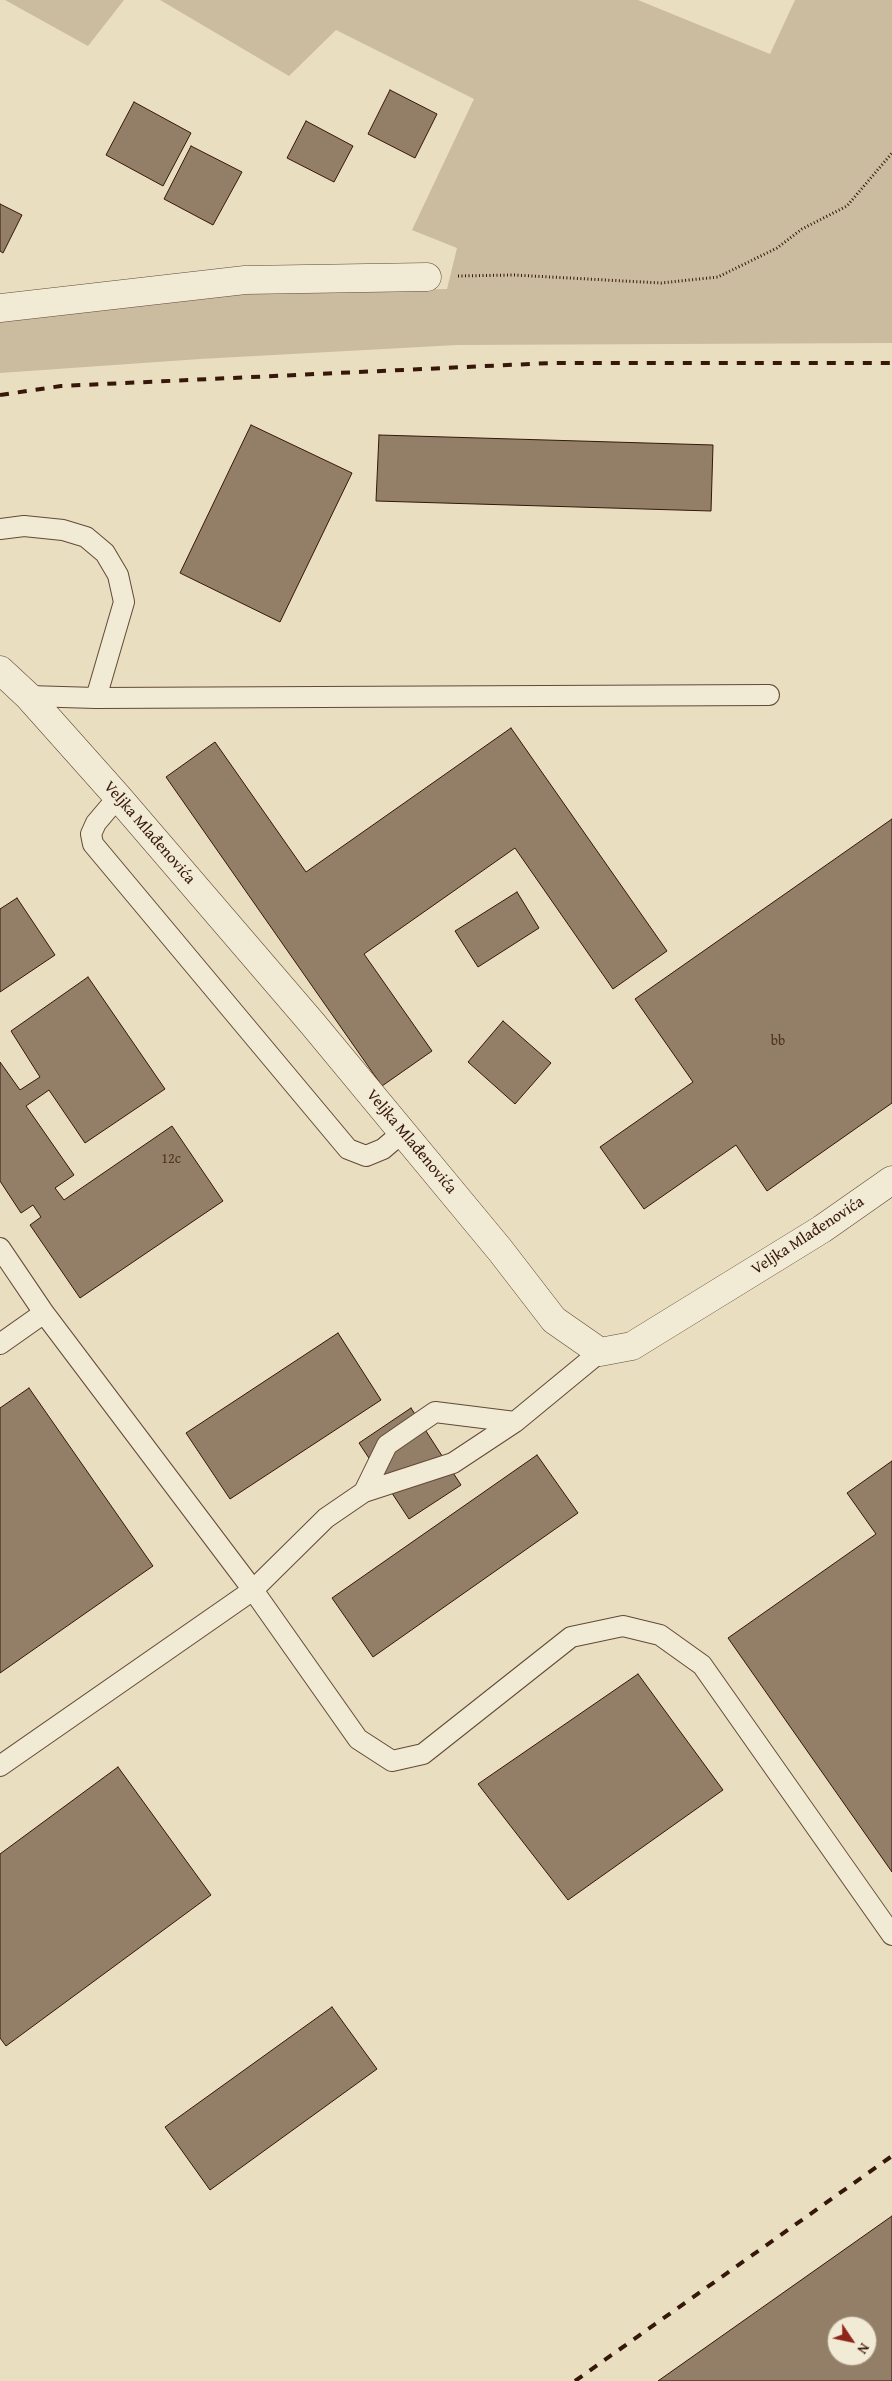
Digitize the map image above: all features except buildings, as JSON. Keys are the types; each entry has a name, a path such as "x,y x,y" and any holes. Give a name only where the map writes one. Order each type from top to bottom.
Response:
{"street":[{"path":"0,308 245,280 427,277"},
{"name":"Veljka Mlađenovića","path":"0,670 28,696 118,796 312,1023 500,1250 554,1320 600,1352 632,1346 822,1229 892,1180"}],"lane":[{"path":"0,529 24,526 63,530 86,537 105,553 118,575 124,602 96,698"},
{"path":"28,696 96,698 769,695"},
{"path":"118,796 96,823 92,834 93,844 348,1149 366,1156 383,1149 403,1132"},
{"path":"0,1248 44,1313 253,1590 358,1739 392,1761 424,1754 571,1636 624,1626 660,1635 702,1665 892,1935"},
{"path":"0,1344 44,1313"},
{"path":"0,1766 253,1590 326,1518 364,1492 454,1463 515,1422 600,1352"},
{"path":"364,1492 387,1445 435,1412 515,1422"}],"path":[{"path":"427,277 514,275 661,283 718,277 777,248 802,229 847,206 892,153"}],"shaded area":[{"path":"5,0 124,0 88,46"},
{"path":"160,0 638,0 770,54 795,0 892,0 892,343 457,345 200,359 0,373 0,321 212,294 447,289 457,248 412,230 474,99 336,30 289,76"}],"railway":[{"path":"0,395 61,386 551,363 892,363"},
{"path":"575,2381 892,2156"}]}
